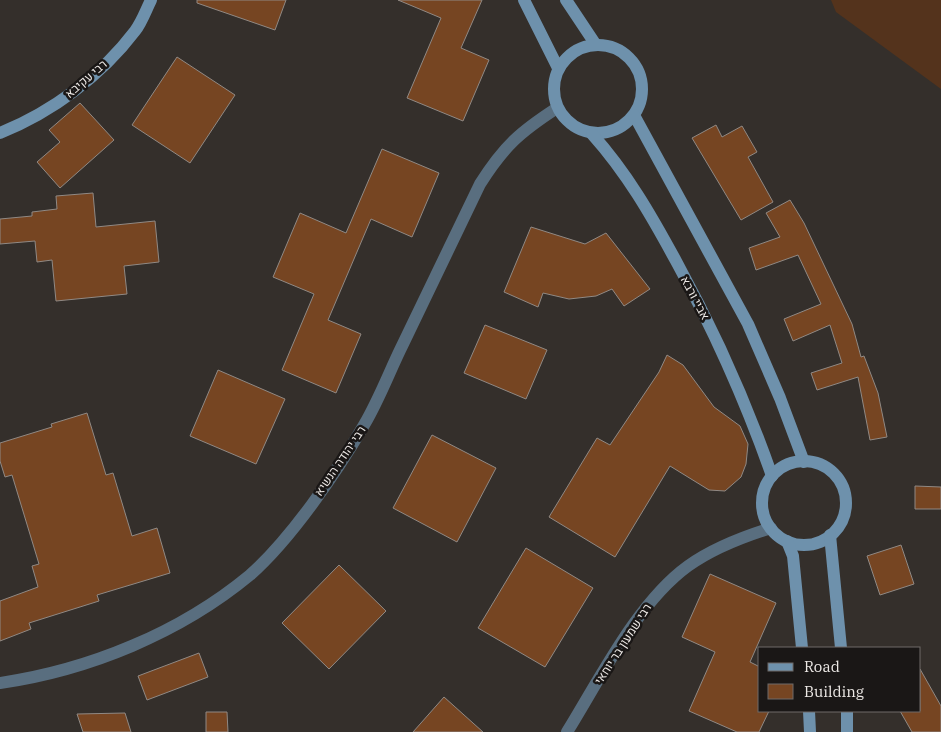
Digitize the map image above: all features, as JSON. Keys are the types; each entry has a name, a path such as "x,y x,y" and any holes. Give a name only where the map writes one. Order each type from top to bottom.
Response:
{"street":[{"name":"רבי עקיבא","path":"0,133 54,106 98,70 136,30 151,0"},
{"path":"524,0 558,68"},
{"path":"566,0 596,45"},
{"path":"590,45 596,45 606,45 624,53 638,70 643,91 634,115 620,128 606,134 592,134 570,124 557,108 552,93 558,68 572,52 590,45"},
{"name":"רבי יהודה הנשיא","path":"0,683 36,678 93,662 156,634 194,613 250,574 286,537 365,424 480,184 497,157 522,132 557,108"},
{"path":"634,115 748,324 780,398 804,462"},
{"name":"אביי ורבא","path":"592,134 634,186 717,338 749,411 772,476"},
{"path":"804,462 818,464 834,474 845,494 845,514 836,530 811,545 794,544 774,533 764,517 762,502 765,488 772,476 792,463 804,462"},
{"name":"רבי שמעון בר יוחאי","path":"567,732 650,602 687,567 747,536 771,528"},
{"path":"830,535 841,647"},
{"path":"787,541 795,565 802,647"},
{"path":"809,712 810,732"},
{"path":"847,712 847,732"}],"shaded area":[{"path":"831,0 941,0 941,89 836,12"}],"building":[{"path":"197,0 286,0 275,30 197,3"},
{"path":"398,0 482,0 461,48 489,60 463,121 407,98 441,18"},
{"path":"177,57 235,95 190,163 132,125"},
{"path":"80,103 114,140 60,188 37,162 60,142 49,130"},
{"path":"716,125 722,137 742,126 757,152 748,157 773,202 741,220 692,138"},
{"path":"382,149 439,173 412,237 371,219 328,320 361,334 336,393 282,370 314,294 273,277 300,213 346,233"},
{"path":"93,193 96,227 155,221 159,262 124,266 127,294 56,301 52,260 37,262 35,241 0,244 0,219 32,216 32,212 57,209 56,196"},
{"path":"790,200 804,223 852,324 861,357 864,356 878,393 887,437 870,440 858,377 817,390 811,373 842,363 830,325 793,341 784,319 821,304 798,255 756,270 749,248 780,237 766,213"},
{"path":"531,227 585,244 606,233 650,289 624,306 612,289 596,296 569,299 543,293 538,307 504,292"},
{"path":"485,325 547,350 526,399 464,373"},
{"path":"667,355 683,365 714,407 740,426 748,444 746,464 741,477 725,491 709,490 670,466 615,557 549,517 597,438 610,445 659,372"},
{"path":"218,370 285,399 256,464 190,436"},
{"path":"87,413 106,475 113,473 132,536 157,528 170,573 97,595 99,601 29,623 31,629 0,641 0,601 38,587 32,566 39,564 12,475 5,477 0,461 0,443 52,427 51,424"},
{"path":"432,435 496,468 457,542 393,508"},
{"path":"915,486 941,487 941,509 915,509"},
{"path":"901,545 914,584 880,595 867,556"},
{"path":"526,548 593,588 545,667 478,628"},
{"path":"339,565 386,611 329,669 282,623"},
{"path":"710,574 776,603 750,662 758,666 758,712 769,712 759,732 737,732 689,711 715,652 682,637"},
{"path":"199,653 208,677 147,700 138,676"},
{"path":"921,671 941,706 941,732 912,732 901,712 921,712"},
{"path":"444,697 483,732 413,732"},
{"path":"206,712 227,712 228,732 206,732"},
{"path":"125,713 131,732 83,732 77,714"}]}
